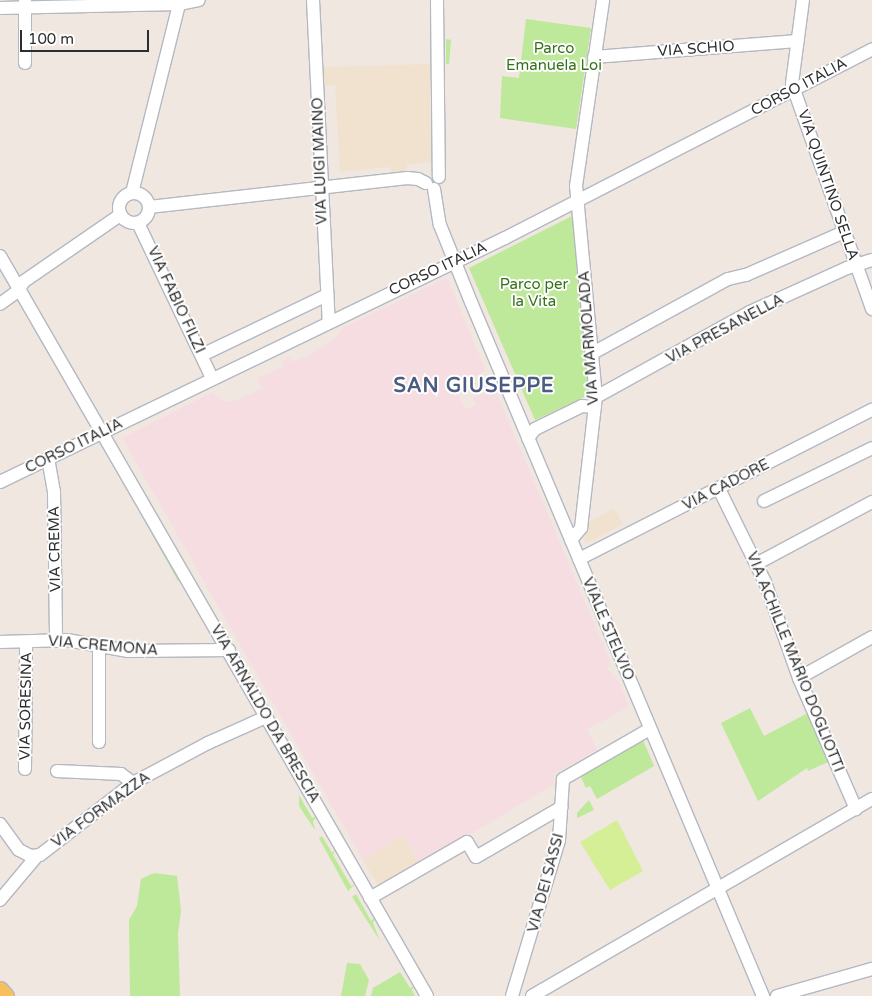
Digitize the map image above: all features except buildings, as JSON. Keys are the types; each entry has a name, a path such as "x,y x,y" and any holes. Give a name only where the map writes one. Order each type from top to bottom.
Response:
{"main road":[{"path":"0,989 6,996"}],"street":[{"path":"0,8 24,4 179,2 199,0"},
{"name":"VIA LUIGI MAINO","path":"313,0 320,187 329,322"},
{"name":"VIALE STELVIO","path":"437,0 433,183 440,225 763,996"},
{"name":"VIA MARMOLADA","path":"571,540 581,528 582,505 596,402 576,181 603,0"},
{"name":"VIA QUINTINO SELLA","path":"803,0 791,77 872,309"},
{"path":"132,193 142,196 149,206 147,217 138,223 128,223 120,215 121,200 132,193 179,2"},
{"path":"24,4 25,63"},
{"name":"VIA SCHIO","path":"594,57 797,41"},
{"name":"CORSO ITALIA","path":"0,482 578,201 872,48"},
{"path":"149,206 407,178 433,183"},
{"path":"0,304 20,290 24,282 120,215"},
{"name":"VIA FABIO FILZI","path":"138,223 212,378"},
{"path":"591,354 728,279 746,275 844,232"},
{"name":"VIA ARNALDO DA BRESCIA","path":"0,256 219,632 427,996"},
{"name":"VIA PRESANELLA","path":"528,438 535,429 582,406 596,402 750,312 872,260"},
{"path":"202,355 327,295"},
{"name":"VIA CADORE","path":"579,559 872,410"},
{"path":"764,500 872,448"},
{"name":"VIA CREMA","path":"48,458 54,491 56,640"},
{"name":"VIA ACHILLE MARIO DOGLIOTTI","path":"719,488 756,564 799,678 856,809"},
{"path":"756,564 872,502"},
{"path":"563,521 576,515 582,505"},
{"path":"207,651 219,632"},
{"path":"799,678 872,637"},
{"name":"VIA CREMONA","path":"0,642 56,640 128,651 229,650"},
{"name":"VIA SORESINA","path":"25,769 26,642"},
{"path":"99,646 99,742"},
{"name":"VIA FORMAZZA","path":"0,824 19,850 36,857 133,783 208,743 266,717"},
{"name":"VIA DEI SASSI","path":"512,996 521,973 560,840 562,780 650,729"},
{"path":"56,771 123,774 133,783"},
{"path":"521,973 536,994 872,800"},
{"path":"370,898 467,842 476,857 562,808"},
{"path":"0,900 36,857"},
{"path":"778,996 872,970"}],"shaded area":[{"path":"430,64 431,162 407,165 407,172 391,173 390,167 340,172 335,85 323,85 323,67"},
{"path":"447,278 486,371 464,381 462,377 452,382 465,409 476,405 473,398 488,392 489,395 496,392 610,661 607,669 618,681 629,707 587,729 597,750 554,774 554,784 420,865 403,835 363,860 122,438 213,392 225,402 238,400 262,388 257,378 283,367 281,362 290,357 293,362 309,355 332,340 344,327"},
{"path":"614,508 623,524 587,543 584,541 587,523"},
{"path":"403,835 420,865 380,889 363,860"}],"green space":[{"name":"Parco Emanuela Loi","path":"526,19 591,28 576,129 500,118 502,76 519,78"},
{"path":"446,39 451,40 449,64 446,64"},
{"name":"Parco per la Vita","path":"576,214 591,394 535,420 469,268"},
{"path":"147,521 181,579 178,581 145,522"},
{"path":"750,708 764,736 808,713 828,762 808,771 807,768 758,801 721,723"},
{"path":"643,740 654,766 597,799 590,786 586,788 580,775"},
{"path":"299,795 312,818 317,816 313,821 315,830 299,806"},
{"path":"589,800 594,810 577,818 577,813"},
{"path":"617,820 643,871 610,890 580,842"},
{"path":"322,836 332,853 336,849 333,855 351,886 356,883 348,891 319,838"},
{"path":"154,873 177,876 181,911 178,933 180,996 130,996 129,920 137,906 141,879"},
{"path":"356,894 371,921 376,916 373,923 380,941 352,897"},
{"path":"347,963 360,964 369,980 365,996 341,996"},
{"path":"400,972 410,988 415,986 412,990 415,996 371,996 373,988"}],"district":[{"name":"SAN GIUSEPPE","path":"474,386"}]}
